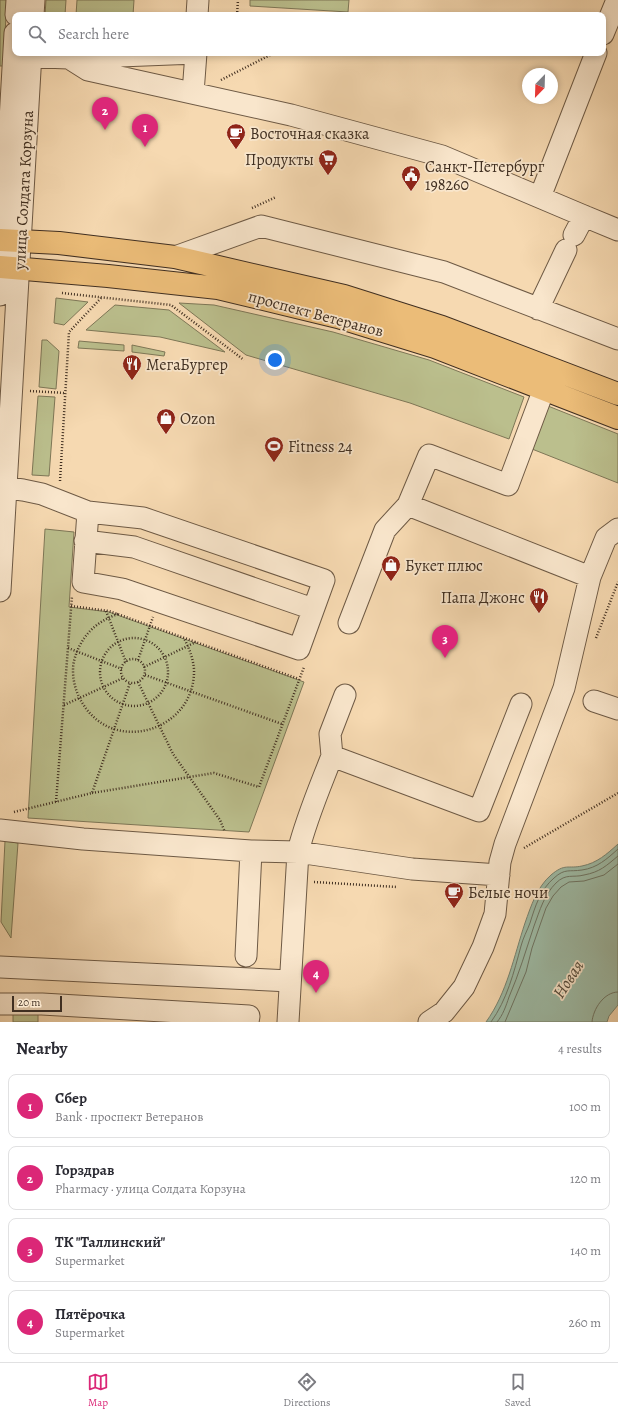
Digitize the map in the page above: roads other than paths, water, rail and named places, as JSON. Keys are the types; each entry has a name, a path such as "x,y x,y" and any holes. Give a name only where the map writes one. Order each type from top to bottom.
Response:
{"main road":[{"name":"проспект Ветеранов","path":"8,240 60,244 175,257 344,296 442,327 618,394"},
{"name":"проспект Ветеранов","path":"7,267 218,288 338,317 434,347 618,418"}],"street":[{"path":"16,12 17,0"},
{"path":"34,0 34,12"},
{"path":"197,12 198,0"},
{"path":"606,27 617,0"},
{"name":"улица Солдата Корзуна","path":"0,591 7,267 13,94 25,56"},
{"path":"40,56 69,58 120,56"},
{"path":"193,93 196,56"},
{"path":"540,197 595,56"},
{"path":"69,58 88,70 291,115 442,156 618,230"},
{"path":"538,309 584,216"},
{"path":"175,257 261,226 444,272 618,339"},
{"name":"улица Солдата Корзуна","path":"0,294 7,267"},
{"path":"349,623 385,530 408,505 429,455 508,485 544,389"},
{"path":"3,488 42,494 88,512 142,518 324,580 299,648 122,589 83,582 88,512"},
{"path":"408,505 590,578"},
{"path":"429,1022 444,1012 464,987 484,947 495,914 500,862 505,844 564,688 590,578 606,538 618,529"},
{"path":"85,542 134,547 313,609"},
{"path":"288,1022 298,852 314,801 332,756 330,734 345,695"},
{"path":"594,701 618,709"},
{"path":"332,756 479,811 521,704"},
{"path":"0,830 83,839 252,851 298,852 412,869 499,875"},
{"path":"246,956 252,851"},
{"path":"0,966 290,981"},
{"path":"0,1004 42,1004 177,1016 249,1016 248,1022"}],"water":[{"name":"Новая","path":"618,844 618,1005 609,1016 607,1022 486,1022 505,987 525,923 535,897 542,885 556,871 566,867 577,867 592,863 606,855"}],"place":[{"name":"Горздрав","path":"105,130"},
{"name":"Сбер","path":"145,147"},
{"name":"Восточная сказка","path":"236,150"},
{"name":"Продукты","path":"328,176"},
{"name":"Санкт-Петербург 198260","path":"411,192"},
{"name":"МегаБургер","path":"132,381"},
{"name":"Ozon","path":"166,435"},
{"name":"Fitness 24","path":"274,463"},
{"name":"Букет плюс","path":"391,582"},
{"name":"Папа Джонс","path":"539,614"},
{"name":"ТК \"Таллинский\"","path":"445,658"},
{"name":"Белые ночи","path":"454,909"},
{"name":"Пятёрочка","path":"316,993"}]}
